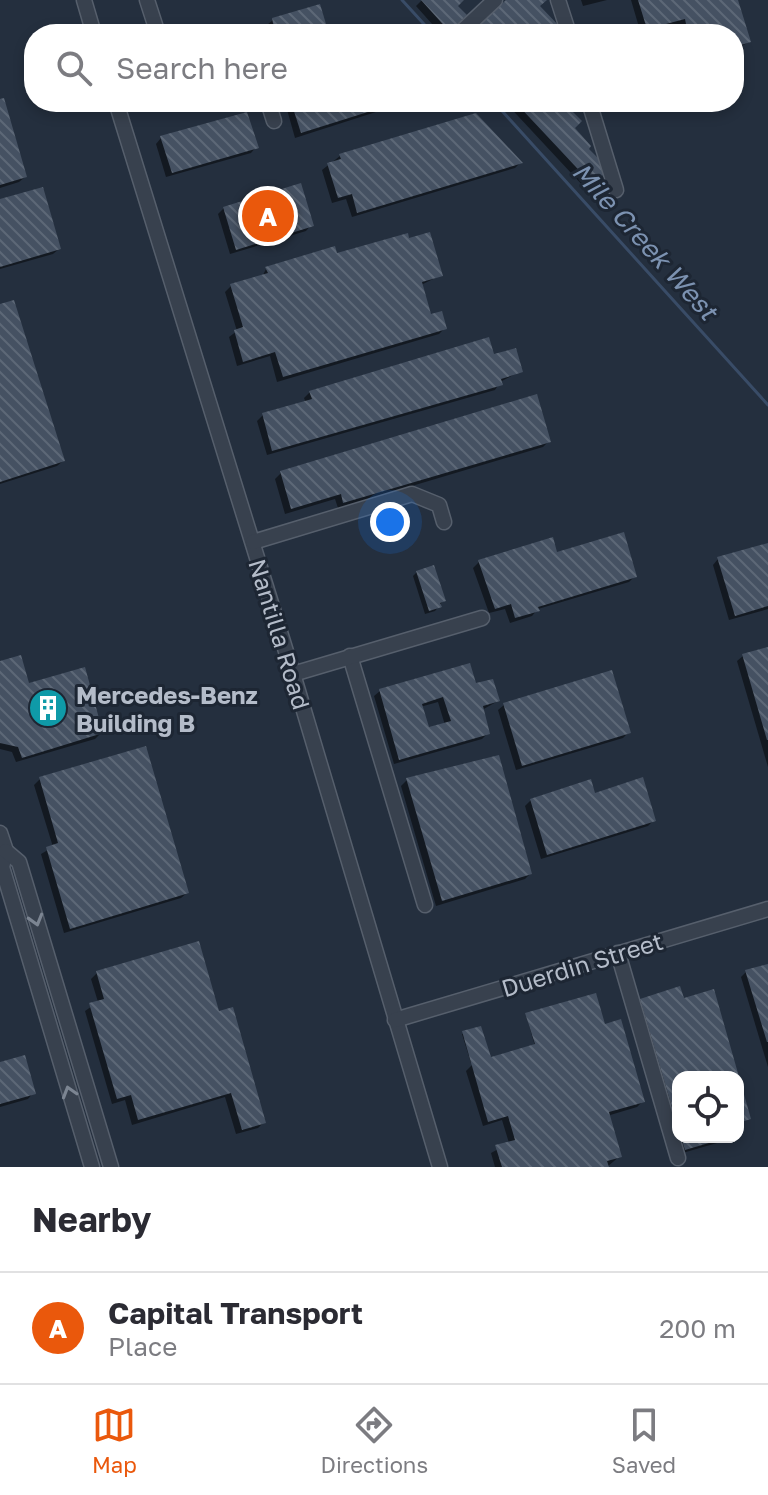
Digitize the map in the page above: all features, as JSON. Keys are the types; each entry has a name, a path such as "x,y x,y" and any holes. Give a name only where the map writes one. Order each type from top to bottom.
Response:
{"street":[{"path":"84,0 91,24"},
{"path":"147,0 155,24"},
{"path":"470,24 495,0"},
{"path":"558,0 566,24"},
{"name":"Nantilla Road","path":"119,112 253,542 440,1167"},
{"path":"271,112 274,121"},
{"path":"592,112 616,190"},
{"path":"253,542 412,494 439,505 444,522"},
{"path":"293,674 482,618"},
{"path":"350,656 425,905"},
{"path":"0,833 6,851 19,862 111,1167"},
{"path":"6,851 2,867 92,1167"},
{"name":"Duerdin Street","path":"395,1020 768,909"},
{"path":"618,953 678,1158"},
{"path":"33,970 50,965"},
{"path":"56,1049 74,1044"}],"building":[{"path":"421,0 464,0 458,6 467,15 458,24 443,24"},
{"path":"506,0 547,0 540,6 557,24 482,24"},
{"path":"638,0 738,0 751,42 744,44 744,24 686,24 685,19 666,24 645,24"},
{"path":"320,4 326,24 273,24 272,18"},
{"path":"4,98 27,177 0,185 0,99"},
{"path":"247,112 259,148 172,173 160,136"},
{"path":"294,112 368,112 301,133"},
{"path":"524,112 573,112 582,121 575,128 600,160 604,174 592,184"},
{"path":"476,113 523,163 357,213 352,194 338,198 327,163 341,159 339,154"},
{"path":"301,183 314,226 236,250 223,207"},
{"path":"43,187 61,249 0,267 0,199"},
{"path":"430,232 443,276 422,282 431,314 442,311 447,329 283,377 275,352 243,362 234,330 243,327 230,284 268,273 265,267 335,246 337,253 408,233 409,238"},
{"path":"14,300 65,461 0,482 0,304"},
{"path":"489,337 494,354 516,348 523,372 501,379 503,385 272,451 262,413 312,399 309,391"},
{"path":"537,394 551,442 343,503 341,494 291,509 280,471"},
{"path":"624,532 637,577 538,607 540,611 515,618 511,604 495,609 478,560 553,537 557,552"},
{"path":"768,543 768,606 735,616 717,557"},
{"path":"434,565 446,601 440,603 442,607 429,611 416,571"},
{"path":"768,647 768,740 767,740 742,654"},
{"name":"Mercedes-Benz Building B","path":"21,655 29,683 85,667 103,733 22,758 18,747 0,743 0,661"},
{"path":"470,663 476,683 493,679 500,701 483,706 490,734 399,760 379,689","holes":["443,697 451,721 429,727 422,704"]},
{"path":"612,670 631,733 522,766 503,703"},
{"path":"146,746 189,893 70,929 46,847 58,843 39,777"},
{"path":"499,755 532,874 442,901 406,778"},
{"path":"643,777 656,821 547,855 530,799 591,779 595,793"},
{"path":"199,941 219,1011 233,1007 266,1123 242,1130 231,1093 138,1120 131,1095 117,1099 89,1003 104,999 96,971"},
{"path":"768,964 768,1042 767,1042 745,970"},
{"path":"680,986 684,998 714,989 737,1071 672,1071 672,1107 640,999"},
{"path":"596,993 605,1024 621,1019 645,1102 609,1112 622,1157 607,1161 609,1167 502,1167 495,1145 515,1140 508,1116 488,1122 462,1031 481,1026 491,1057 535,1044 525,1013"},
{"path":"25,1055 36,1094 0,1104 0,1062"},
{"path":"744,1094 751,1119 744,1121"},
{"path":"683,1143 709,1143 685,1150"}],"waterway":[{"name":"Mile Creek West","path":"402,0 424,24"},
{"name":"Mile Creek West","path":"503,112 768,405"}],"place":[{"name":"Capital Transport","path":"268,216"},
{"name":"Mercedes-Benz Building B","path":"48,708"}]}
